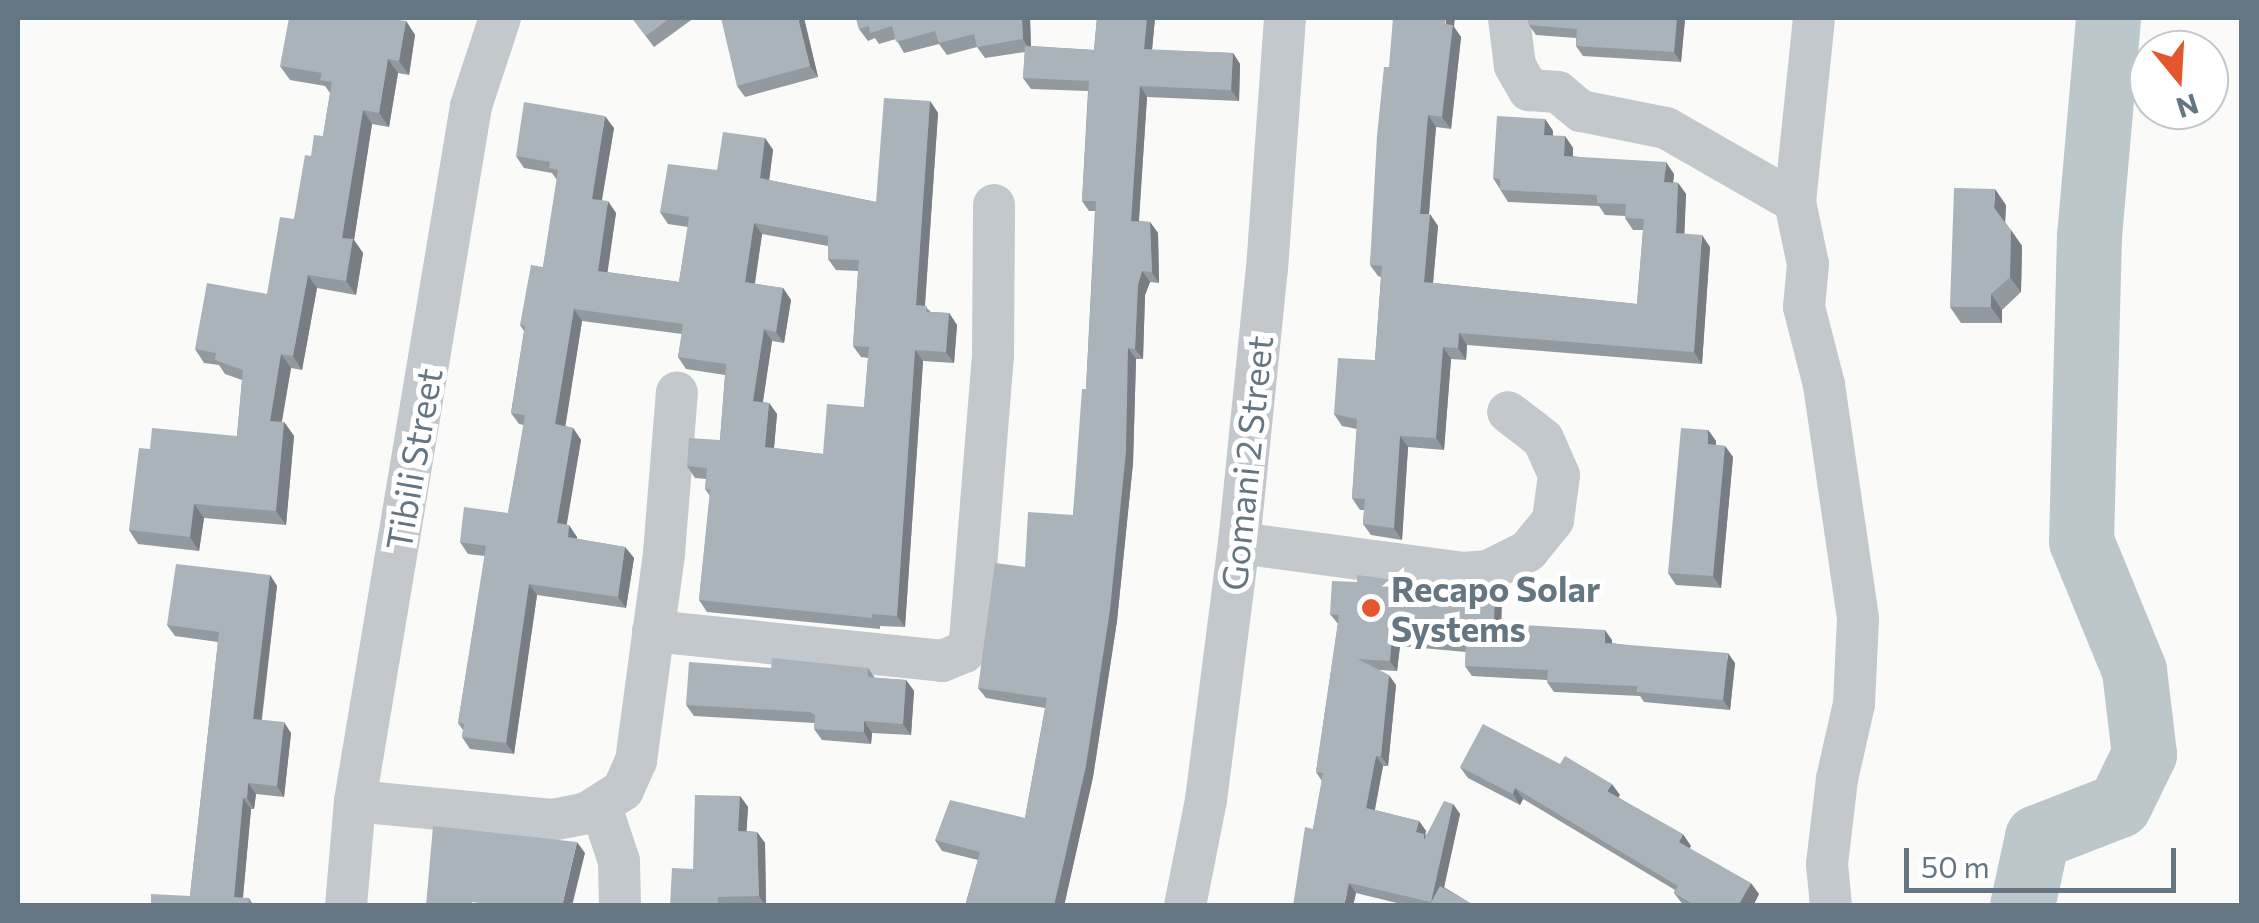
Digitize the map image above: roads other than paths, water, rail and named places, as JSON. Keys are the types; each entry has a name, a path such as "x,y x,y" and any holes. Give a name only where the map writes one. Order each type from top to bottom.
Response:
{"street":[{"name":"Tibili Street","path":"346,906 356,802 471,106 500,18"},
{"name":"Gomani 2 Street","path":"1185,906 1206,800 1239,543 1267,269 1285,18"},
{"path":"1509,18 1515,66 1529,90 1558,92 1581,111 1666,128 1794,202"},
{"path":"1814,18 1794,202 1808,264 1804,308 1824,385 1858,620 1854,704 1837,778 1827,864 1831,906"},
{"path":"653,631 942,661 964,652 970,642 993,356 994,205"},
{"path":"356,802 552,820 601,807 632,778 653,631 677,393"},
{"path":"1239,543 1464,573 1488,570 1514,558 1528,551 1553,520 1559,476 1543,439 1508,412"},
{"path":"601,807 619,861 620,906"}],"waterway":[{"path":"2022,906 2037,837 2119,805 2144,754 2134,670 2081,541 2089,236 2108,18"}],"place":[{"name":"Recapo Solar Systems","path":"1371,608"}]}
